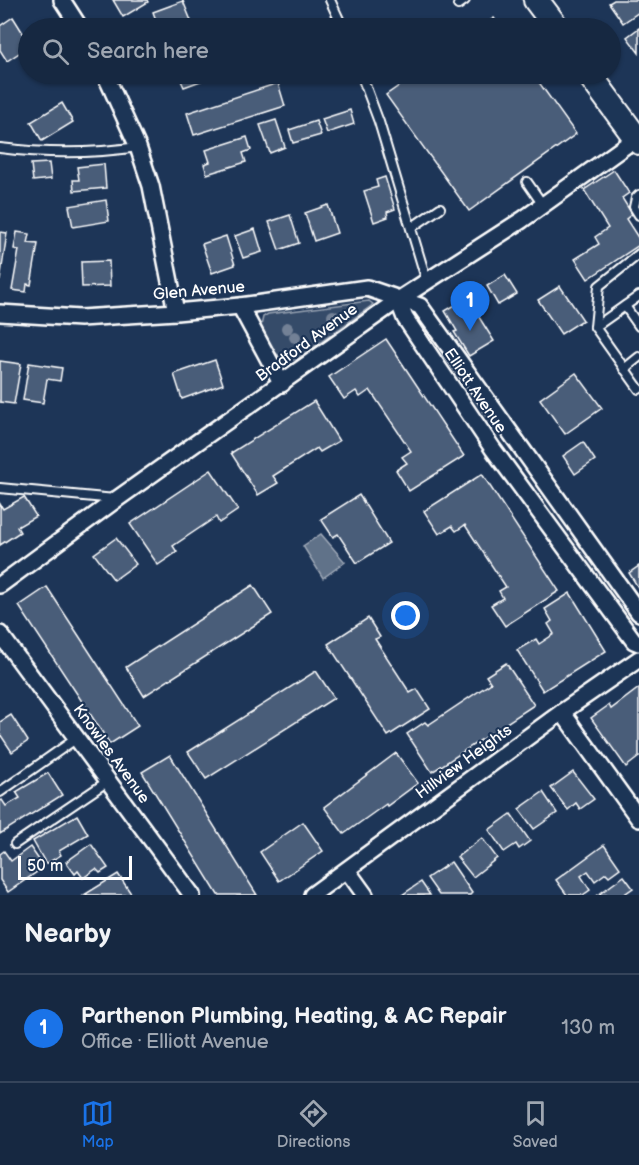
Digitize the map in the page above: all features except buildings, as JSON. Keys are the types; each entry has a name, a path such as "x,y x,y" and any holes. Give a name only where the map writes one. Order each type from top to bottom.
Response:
{"main road":[{"path":"536,0 550,18"},
{"path":"597,84 638,139"}],"street":[{"path":"62,0 74,18"},
{"path":"110,84 138,147 151,186 176,312"},
{"name":"Bradford Avenue","path":"0,585 117,499 398,300 543,205 638,139"},
{"name":"Glen Avenue","path":"0,313 80,318 176,312 240,306 367,288 398,300"},
{"name":"Elliott Avenue","path":"398,300 420,306 639,613"},
{"name":"Elliott Avenue","path":"398,300 405,318 493,448 634,641 639,643"},
{"path":"240,306 282,384"},
{"name":"Knowles Avenue","path":"0,634 192,895"},
{"name":"Hillview Heights","path":"312,895 562,712 639,659"},
{"path":"562,712 639,819"},
{"path":"347,870 365,895"}],"lane":[{"path":"330,0 338,18"},
{"path":"365,84 379,122 427,282"},
{"path":"0,148 59,153 97,153 138,147"},
{"path":"527,182 543,205"},
{"path":"639,195 634,207 639,215"},
{"path":"411,228 440,208"},
{"path":"639,254 599,286 595,327 639,389"},
{"path":"595,327 639,296"},
{"path":"625,306 639,326"},
{"path":"624,369 639,357"},
{"path":"0,488 117,499"},
{"path":"0,792 77,738"},
{"path":"15,844 108,781"}],"shaded area":[{"path":"369,301 373,304 371,306 297,359 289,360 278,355 270,345 261,326 263,317 268,314"},
{"path":"321,534 345,562 323,578 303,546"}],"place":[{"name":"Parthenon Plumbing, Heating, & AC Repair","path":"470,331"}]}
